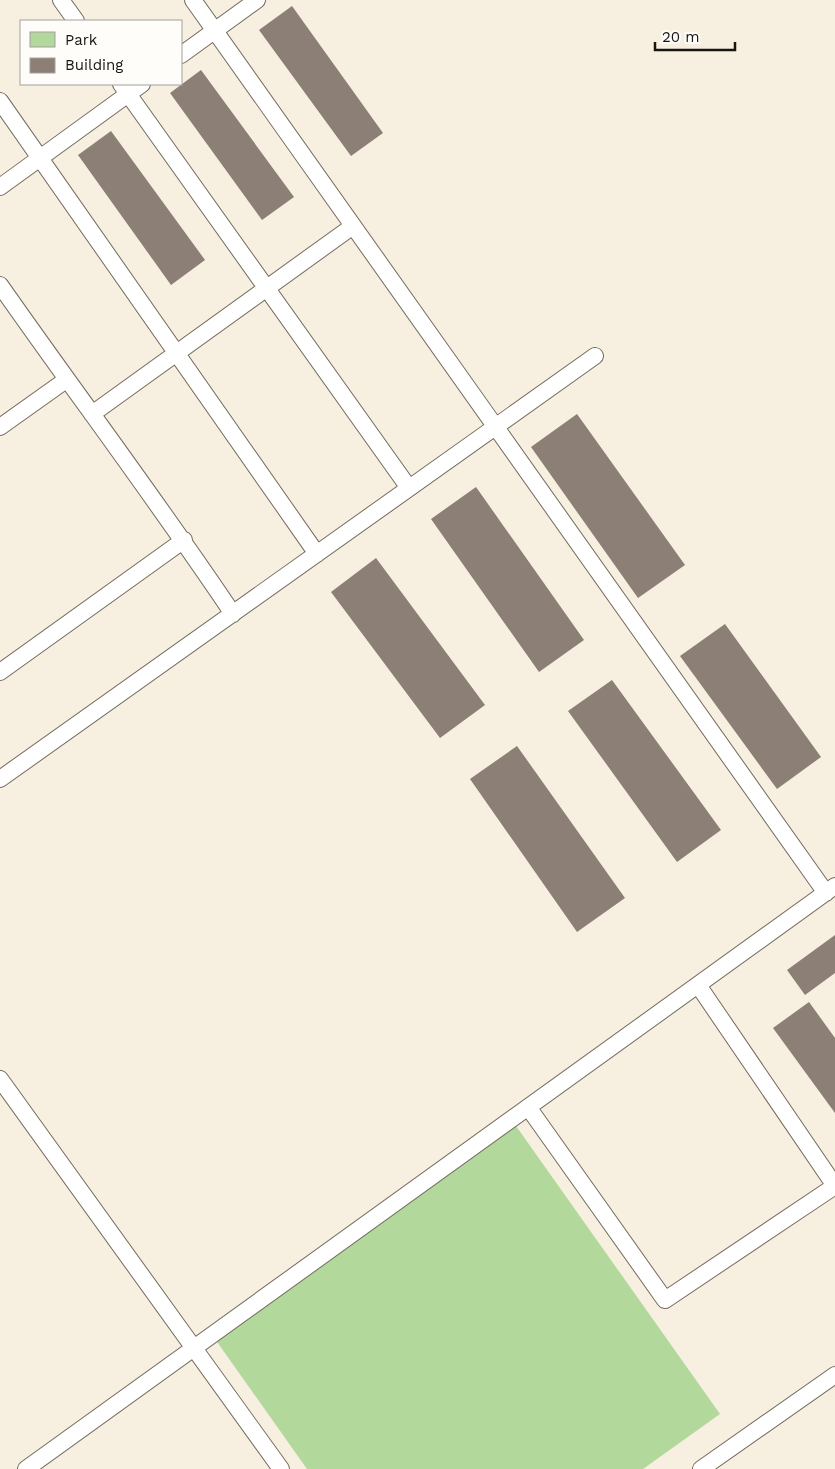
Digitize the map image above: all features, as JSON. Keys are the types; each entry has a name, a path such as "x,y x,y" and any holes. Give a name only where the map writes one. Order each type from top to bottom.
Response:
{"lane":[{"path":"61,0 75,20"},
{"path":"26,1469 830,889 496,427 193,0"},
{"path":"182,54 257,0"},
{"path":"0,187 40,158 125,89 139,85"},
{"path":"125,89 409,488"},
{"path":"0,101 317,554"},
{"path":"92,414 353,226"},
{"path":"0,285 66,380 184,540 233,614"},
{"path":"0,779 595,356"},
{"path":"0,428 66,380"},
{"path":"0,672 184,540"},
{"path":"528,1107 665,1300 835,1186 698,985"},
{"path":"0,1079 281,1469"},
{"path":"701,1469 835,1375"}],"green space":[{"path":"516,1126 720,1414 643,1469 307,1469 215,1339"}],"building":[{"path":"292,6 383,133 351,156 259,30"},
{"path":"201,70 294,197 262,220 170,93"},
{"path":"111,131 205,260 171,285 78,155"},
{"path":"577,414 685,565 638,598 531,447"},
{"path":"476,487 584,640 539,672 431,519"},
{"path":"376,558 485,705 440,738 331,592"},
{"path":"725,624 821,757 777,789 680,656"},
{"path":"612,680 721,830 677,862 568,711"},
{"path":"517,746 625,898 577,932 470,779"},
{"path":"835,935 835,973 805,995 787,970"},
{"path":"809,1002 835,1038 835,1113 773,1028"}]}
